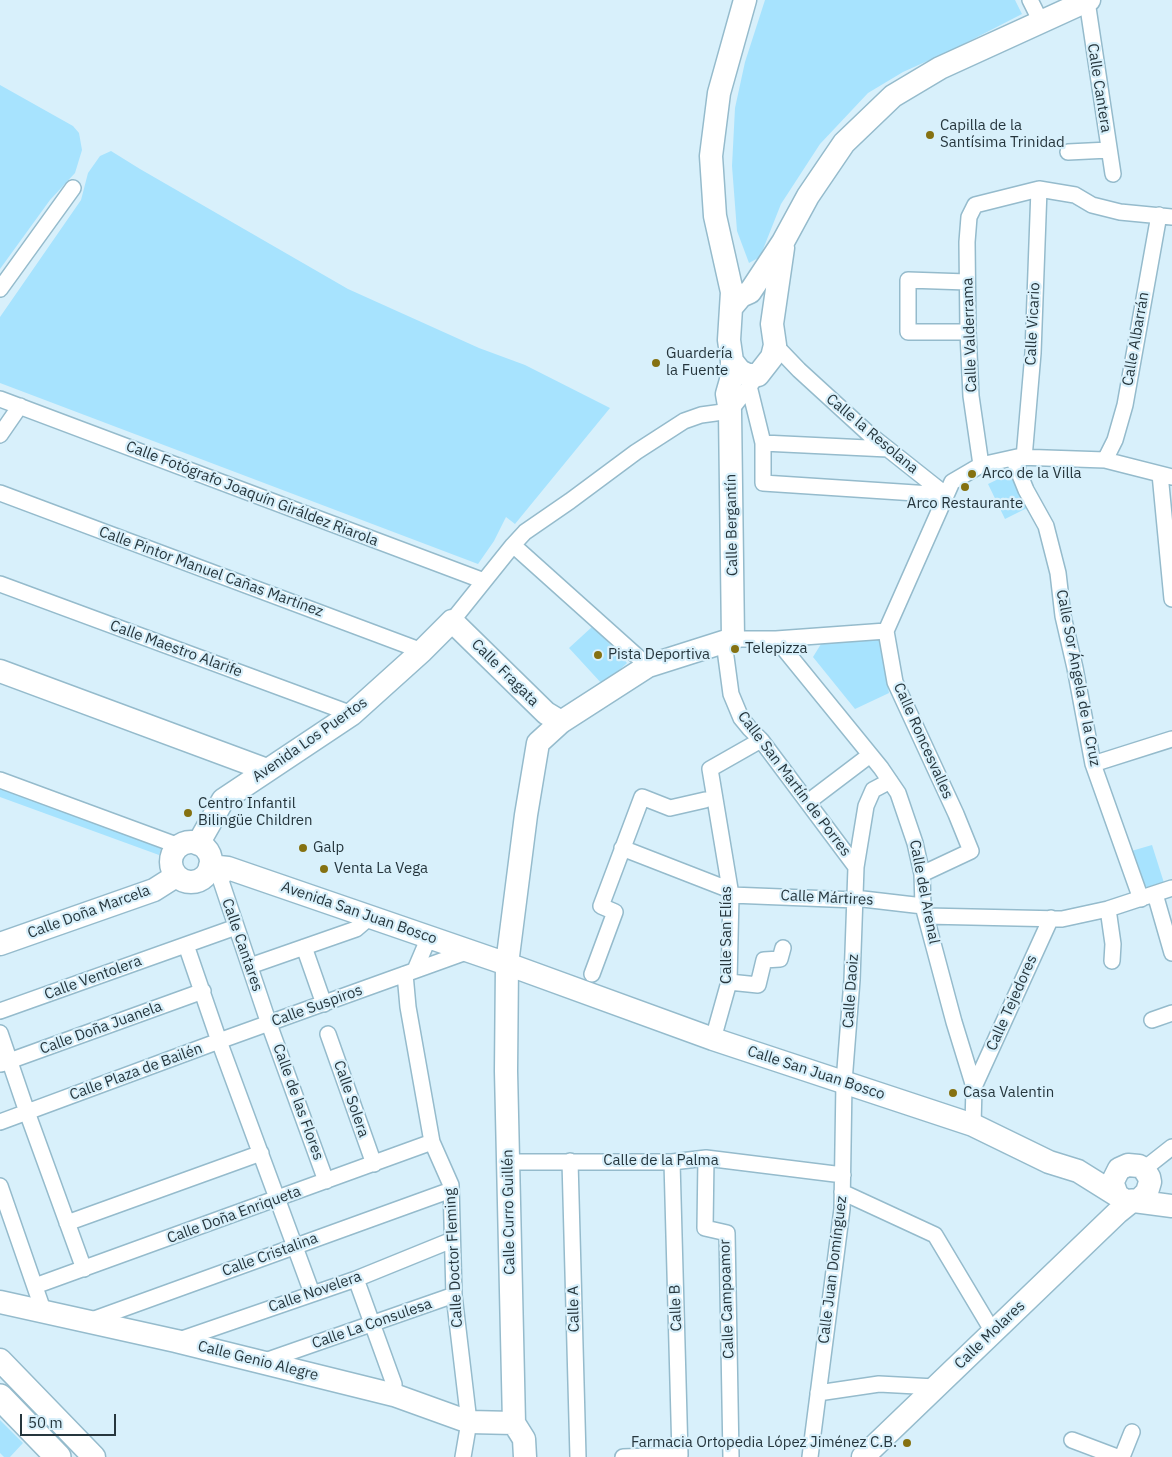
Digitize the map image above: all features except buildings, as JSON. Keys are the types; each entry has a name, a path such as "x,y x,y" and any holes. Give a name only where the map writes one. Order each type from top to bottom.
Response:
{"main road":[{"path":"0,1397 58,1457"}],"street":[{"name":"Calle Bergantín","path":"745,0 719,93 711,156 715,216 732,292 746,289"},
{"path":"1030,0 1041,22"},
{"path":"746,289 783,242 808,196 844,143 893,96 940,68 1088,0"},
{"name":"Calle Cantera","path":"1088,0 1112,174"},
{"path":"1068,152 1109,150"},
{"path":"0,289 73,188"},
{"path":"1039,190 1075,195 1092,206 1111,210 1166,216"},
{"name":"Calle Valderrama","path":"981,465 971,396 967,282 969,217 975,205 1039,190"},
{"name":"Calle Vicario","path":"1019,458 1033,353 1039,190"},
{"name":"Calle Albarrán","path":"1106,460 1124,405 1166,216"},
{"path":"452,620 512,545 525,532 636,452 684,421 701,415 730,411 764,359 783,242"},
{"path":"723,251 746,289 764,308 763,483 946,495"},
{"path":"967,282 908,280 908,332 968,332"},
{"name":"Calle Bergantín","path":"729,640 730,411 727,394 731,380 732,361 729,340 746,289"},
{"path":"732,361 740,371 748,375 764,359"},
{"name":"Calle la Resolana","path":"764,359 799,370 888,449 946,495"},
{"name":"Calle Fotógrafo Joaquín Giráldez Riarola","path":"0,399 484,581"},
{"path":"0,436 20,406"},
{"path":"763,443 888,449"},
{"path":"729,640 776,639 886,631 952,482 981,465 1019,458 1106,460 1166,475 1172,599"},
{"name":"Calle Sor Ángela de la Cruz","path":"1019,458 1026,490 1046,526 1058,573 1063,616 1094,764 1172,953"},
{"name":"Calle Pintor Manuel Cañas Martínez","path":"0,493 422,650"},
{"path":"512,545 648,666"},
{"name":"Calle Maestro Alarife","path":"0,584 352,714"},
{"name":"Avenida Los Puertos","path":"189,845 223,800 352,714 452,620"},
{"name":"Calle Fragata","path":"452,620 546,713 561,722"},
{"name":"Calle Roncesvalles","path":"886,631 895,682 956,814 971,852 922,874"},
{"name":"Calle del Arenal","path":"776,639 870,755 898,793 915,843 922,874 925,911 954,1022 974,1087 973,1125"},
{"name":"Calle Curro Guillén","path":"525,1457 524,1439 514,1423 506,1072 507,964 526,815 538,743 561,722 648,666 729,640"},
{"name":"Calle San Martín de Porres","path":"729,640 731,694 740,718 762,740 856,867"},
{"path":"0,671 266,770"},
{"name":"Calle San Elías","path":"713,1040 729,982 730,892 710,769 762,740"},
{"path":"1094,764 1172,740"},
{"path":"808,802 870,755"},
{"path":"0,780 189,845 208,853 219,867 199,880 187,882 176,876 171,864 172,857 189,845"},
{"name":"Calle Daoiz","path":"844,1082 856,900 856,867 866,806 873,790 890,781"},
{"path":"592,974 615,912 601,906 642,797 670,808 705,800"},
{"path":"622,848 730,892"},
{"name":"Avenida San Juan Bosco","path":"219,867 507,964"},
{"name":"Calle Cantares","path":"219,867 220,881 269,1024"},
{"name":"Calle Doña Marcela","path":"0,944 154,890 176,876"},
{"name":"Calle Mártires","path":"730,892 856,900 863,898 925,911 1062,918 1108,910 1172,888"},
{"path":"1108,910 1113,944 1112,961"},
{"path":"250,966 356,929 370,917"},
{"name":"Calle Tejedores","path":"974,1087 1051,918"},
{"name":"Calle Ventolera","path":"0,1011 236,927"},
{"path":"410,972 429,937"},
{"path":"186,945 219,1041"},
{"path":"304,947 324,1004"},
{"path":"729,982 758,985 764,960 780,959 783,948"},
{"name":"Calle Suspiros","path":"219,1041 469,952"},
{"name":"Calle San Juan Bosco","path":"507,964 713,1040 973,1125 1049,1162 1078,1171 1124,1202 1172,1205"},
{"name":"Calle Doctor Fleming","path":"410,972 408,1007 432,1142 451,1185 454,1295 469,1422 463,1457"},
{"name":"Calle Doña Juanela","path":"5,1063 203,991"},
{"path":"1152,1020 1172,1013"},
{"name":"Calle de las Flores","path":"269,1024 326,1181"},
{"path":"0,1033 5,1063 26,1112 84,1269"},
{"name":"Calle Solera","path":"328,1034 374,1164"},
{"name":"Calle Plaza de Bailén","path":"0,1122 219,1041 312,1293"},
{"name":"Calle Juan Domínguez","path":"810,1457 842,1209 844,1082"},
{"name":"Calle Doña Enriqueta","path":"35,1286 432,1142"},
{"path":"1147,1176 1172,1147"},
{"path":"67,1223 261,1153"},
{"name":"Calle de la Palma","path":"508,1162 672,1162 706,1158 843,1175"},
{"name":"Calle Campoamor","path":"706,1158 706,1228 727,1233 731,1457"},
{"name":"Calle A","path":"570,1161 578,1457"},
{"name":"Calle B","path":"623,1457 680,1455 672,1162"},
{"path":"1078,1171 1119,1169 1128,1165 1139,1166 1147,1176 1147,1192 1144,1196 1124,1202 1113,1184 1119,1169"},
{"name":"Calle San Juan Bosco","path":"1147,1176 1155,1191 1172,1205"},
{"path":"0,1186 43,1310"},
{"name":"Calle Cristalina","path":"89,1321 451,1190"},
{"path":"842,1192 935,1235 993,1332"},
{"name":"Calle Molares","path":"863,1457 1124,1202"},
{"name":"Calle Novelera","path":"176,1341 356,1278 452,1240"},
{"path":"356,1278 394,1384 394,1395"},
{"name":"Calle La Consulesa","path":"262,1362 454,1295"},
{"name":"Calle Genio Alegre","path":"0,1302 176,1341 394,1395 469,1422 514,1423"},
{"path":"0,1360 94,1457"},
{"path":"818,1392 879,1384 935,1388"},
{"path":"1122,1457 1132,1432"},
{"path":"1072,1440 1117,1457"}],"shaded area":[{"path":"765,0 1015,0 1022,14 954,49 903,72 868,93 820,144 781,204 760,257 749,263 737,231 732,166 735,108 745,62"},
{"path":"0,85 73,126 79,133 82,150 75,173 50,200 0,269"},
{"path":"111,151 348,289 479,348 525,365 610,408 515,524 506,517 494,541 478,564 0,383 0,317 81,200 88,173 100,156"},
{"path":"1013,472 1029,507 1005,519 988,484"},
{"name":"Pista Deportiva","path":"593,626 627,663 603,685 569,648"},
{"path":"880,639 889,693 855,709 813,657 821,644"},
{"path":"0,786 162,846 159,855 0,797"},
{"path":"1152,845 1165,886 1142,894 1128,852"},
{"path":"0,1420 23,1443 10,1457 4,1457 0,1453"}],"place":[{"name":"Capilla de la Santísima Trinidad","path":"930,135"},
{"name":"Guardería la Fuente","path":"656,363"},
{"name":"Arco de la Villa","path":"972,474"},
{"name":"Arco Restaurante","path":"965,487"},
{"name":"Telepizza","path":"735,649"},
{"name":"Pista Deportiva","path":"598,655"},
{"name":"Centro Infantil Bilingüe Children","path":"188,813"},
{"name":"Galp","path":"303,848"},
{"name":"Venta La Vega","path":"324,869"},
{"name":"Casa Valentin","path":"953,1093"},
{"name":"Farmacia Ortopedia López Jiménez C.B.","path":"907,1443"}]}
